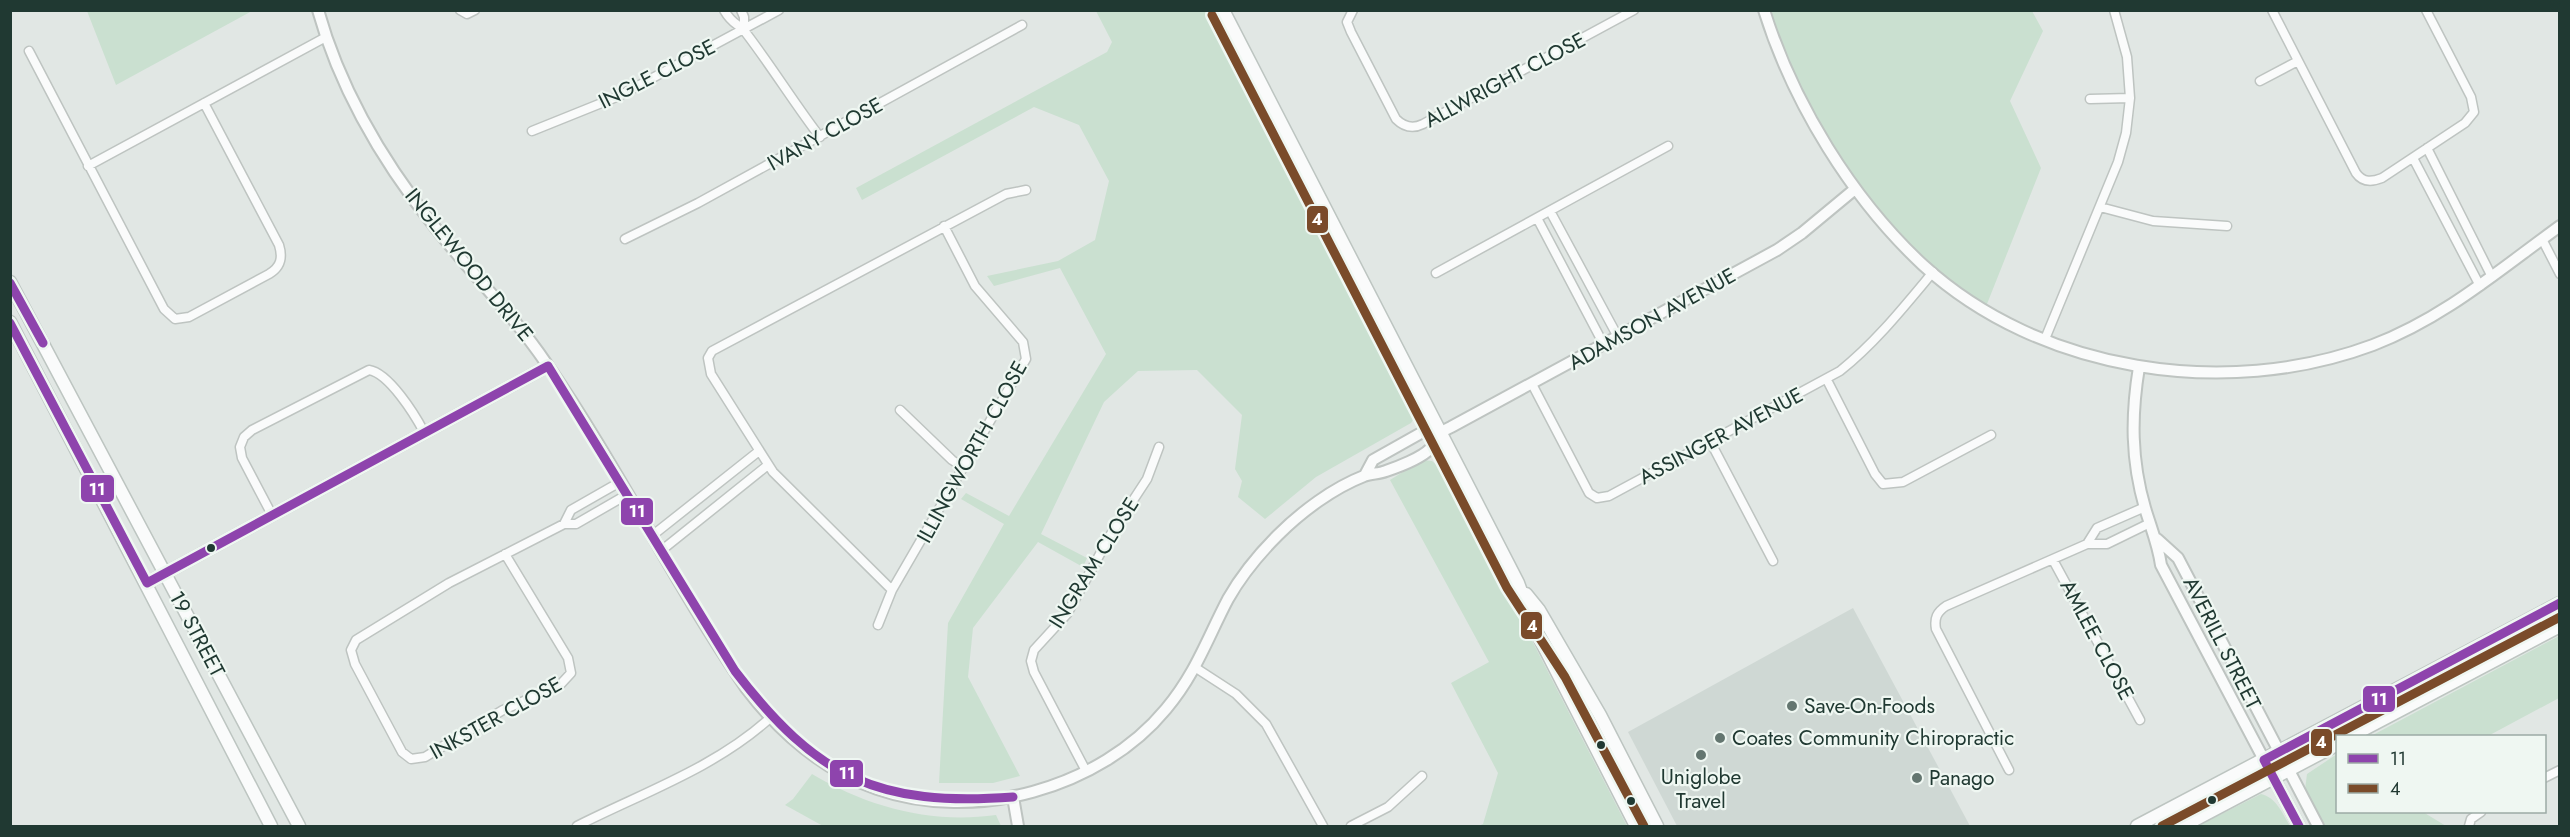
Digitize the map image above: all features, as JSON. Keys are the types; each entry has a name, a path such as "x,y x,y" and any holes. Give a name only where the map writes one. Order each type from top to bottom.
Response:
{"main road":[{"path":"1223,10 1518,583 1534,627 1636,826"},
{"name":"19 STREET","path":"10,282 299,826"},
{"name":"19 STREET","path":"10,321 147,582 271,826"},
{"path":"1518,583 1539,610 1600,715 1657,826"},
{"path":"2137,826 2559,603"},
{"path":"2353,735 2559,626"},
{"path":"2183,826 2336,745"}],"street":[{"name":"INGLEWOOD DRIVE","path":"318,10 326,38 351,96 389,163 433,225 505,307 548,366 735,671 770,718 816,758 877,789 925,800 978,801 1013,797 1056,785 1124,749 1148,729 1196,668 1229,598 1257,557 1306,512 1365,476 1395,467 1430,449 1439,433 1421,433 1383,454 1373,460 1365,476"},
{"path":"460,10 467,14 475,10"},
{"path":"724,10 731,24 744,30 780,84 820,137"},
{"path":"741,10 744,17 744,30"},
{"name":"INGLE CLOSE","path":"532,131 610,100 780,10"},
{"name":"ALLWRIGHT CLOSE","path":"1353,10 1347,22 1351,32 1396,119 1413,128 1628,12"},
{"path":"1764,10 1794,84 1834,158 1855,189 1896,238 1933,272 1995,315 2045,339 2089,354 2139,367 2228,373 2315,362 2388,339 2436,315 2480,286 2559,226"},
{"path":"2045,339 2122,148 2130,98 2127,57 2114,10"},
{"path":"2272,10 2359,177 2367,181 2377,180 2413,158 2469,119 2475,107 2426,10"},
{"name":"IVANY CLOSE","path":"625,239 820,137 1022,25"},
{"path":"88,166 326,38"},
{"path":"29,51 88,166 171,317 180,319 189,317 275,271 282,257 279,245 204,103"},
{"path":"2260,81 2298,61"},
{"path":"2090,99 2130,98"},
{"path":"1436,273 1668,146"},
{"path":"2427,148 2492,277"},
{"path":"2413,158 2480,286"},
{"name":"ADAMSON AVENUE","path":"1439,433 1777,250 1802,233 1855,189"},
{"path":"892,590 768,465 711,374 708,358 712,351 944,226 1006,194 1026,190"},
{"path":"2100,207 2153,221 2228,226"},
{"path":"2444,218 2458,209"},
{"path":"1550,211 1618,337"},
{"path":"1537,218 1604,345"},
{"name":"ILLINGWORTH CLOSE","path":"878,625 892,590 1025,364 1027,351 1023,342 975,286 944,226"},
{"path":"2542,239 2559,274"},
{"name":"ASSINGER AVENUE","path":"1532,384 1583,484 1597,498 1609,496 1827,380 1866,350 1933,272"},
{"path":"147,582 548,366"},
{"name":"AVERILL STREET","path":"2139,367 2133,403 2132,445 2145,507 2157,539 2161,565 2299,826"},
{"path":"272,515 240,453 243,437 262,425 369,370 385,378 414,413 424,432"},
{"path":"1827,380 1875,474 1883,484 1903,482 1991,435"},
{"path":"900,410 952,460 964,468"},
{"path":"1710,441 1773,561"},
{"name":"INGRAM CLOSE","path":"1086,771 1034,672 1031,656 1037,645 1067,614 1111,534 1147,479 1159,447"},
{"path":"653,535 759,451"},
{"path":"662,550 768,465"},
{"name":"INKSTER CLOSE","path":"564,524 571,510 620,482"},
{"name":"INKSTER CLOSE","path":"505,554 568,658 571,673 559,686 503,710 425,757 411,759 402,752 355,664 351,656 352,644 359,636 429,594 505,554 564,524 576,524 628,494"},
{"path":"2087,544 2097,528 2145,507"},
{"path":"2009,770 1943,642 1935,620 1946,606 2087,544 2107,544 2150,523"},
{"name":"AVERILL STREET","path":"2157,539 2178,558 2318,826"},
{"name":"AMLEE CLOSE","path":"2053,560 2140,720"},
{"path":"1196,668 1236,694 1266,724 1323,826"},
{"path":"583,825 729,751 770,718"},
{"path":"1351,826 1388,807 1422,776"},
{"path":"1013,797 1018,826"},
{"path":"2469,826 2471,819 2480,813"}],"shaded area":[{"path":"1853,608 1970,826 1677,826 1628,732"}],"green space":[{"path":"87,11 252,11 116,85"},
{"path":"1096,11 1210,11 1415,406 1416,415 1411,423 1316,477 1265,519 1238,497 1242,481 1235,469 1242,415 1197,370 1138,371 1104,402 1041,534 1087,558 1083,567 1038,542 973,628 968,677 1020,776 993,783 939,783 948,623 1004,524 961,499 966,493 1009,516 1106,354 1060,268 994,286 987,276 1058,261 1095,240 1109,181 1079,125 1034,107 862,200 856,188 1107,52 1112,42"},
{"path":"1764,11 2032,11 2043,31 2010,101 2041,168 1985,309 1923,265 1834,158"},
{"path":"1422,460 1432,461 1446,473 1627,826 1478,826 1483,824 1498,773 1451,683 1489,662 1390,480"},
{"path":"2559,636 2559,698 2490,735 2373,735"},
{"path":"2336,755 2336,813 2425,813 2446,826 2325,826 2305,790 2307,774"},
{"path":"812,774 833,786 877,804 924,815 971,817 996,815 1001,826 823,826 785,805 793,799"},
{"path":"2261,794 2275,802 2290,826 2198,826"}],"transit line":[{"name":"4","path":"1212,15 1507,588 1565,677 1644,826"},
{"name":"11","path":"10,283 43,343"},
{"name":"11","path":"10,323 147,583 548,366"},
{"name":"11","path":"548,366 735,671 765,708 794,737 823,761 854,778 887,790 924,797 966,799 1013,797"},
{"name":"11","path":"2299,826 2264,760 2560,603"},
{"name":"4","path":"2162,826 2560,617"}],"place":[{"name":"Save-On-Foods","path":"1792,706"},
{"name":"Coates Community Chiropractic","path":"1720,738"},
{"name":"Uniglobe Travel","path":"1701,755"},
{"name":"Panago","path":"1917,778"}]}
